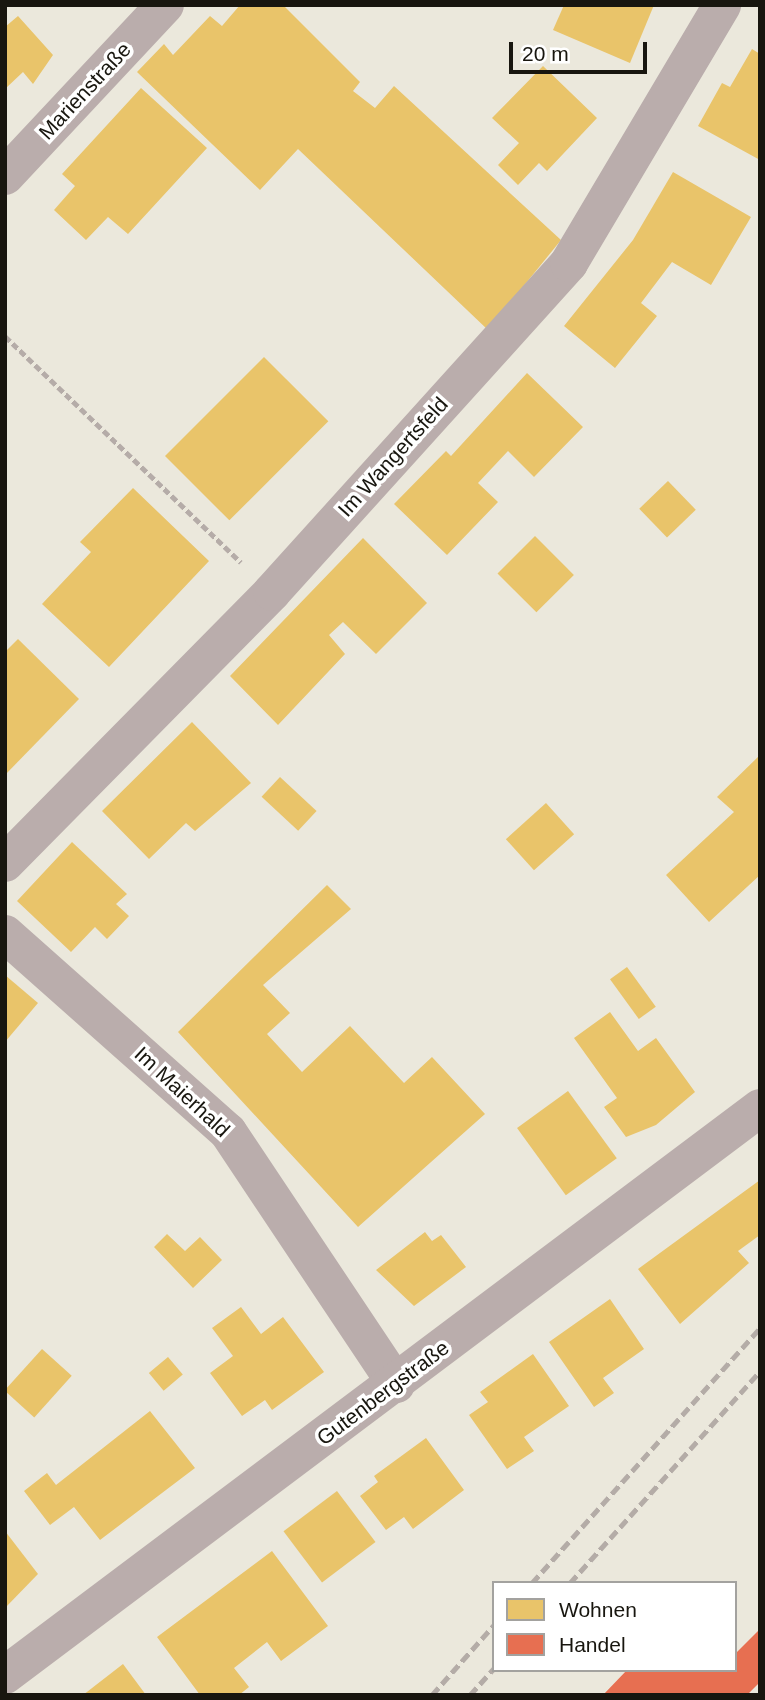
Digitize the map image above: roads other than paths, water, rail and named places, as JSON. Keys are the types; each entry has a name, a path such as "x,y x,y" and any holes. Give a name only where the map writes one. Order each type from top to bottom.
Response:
{"street":[{"name":"Marienstraße","path":"5,176 165,5"},
{"name":"Im Wangertsfeld","path":"5,863 272,592 569,263 722,5"},
{"name":"Im Maierhald","path":"5,934 228,1132 396,1384"},
{"name":"Gutenbergstraße","path":"5,1675 396,1384 760,1108"}],"railway":[{"path":"534,1581 760,1328"},
{"path":"572,1581 760,1371"},
{"path":"432,1695 492,1627"},
{"path":"470,1695 492,1670"}]}
